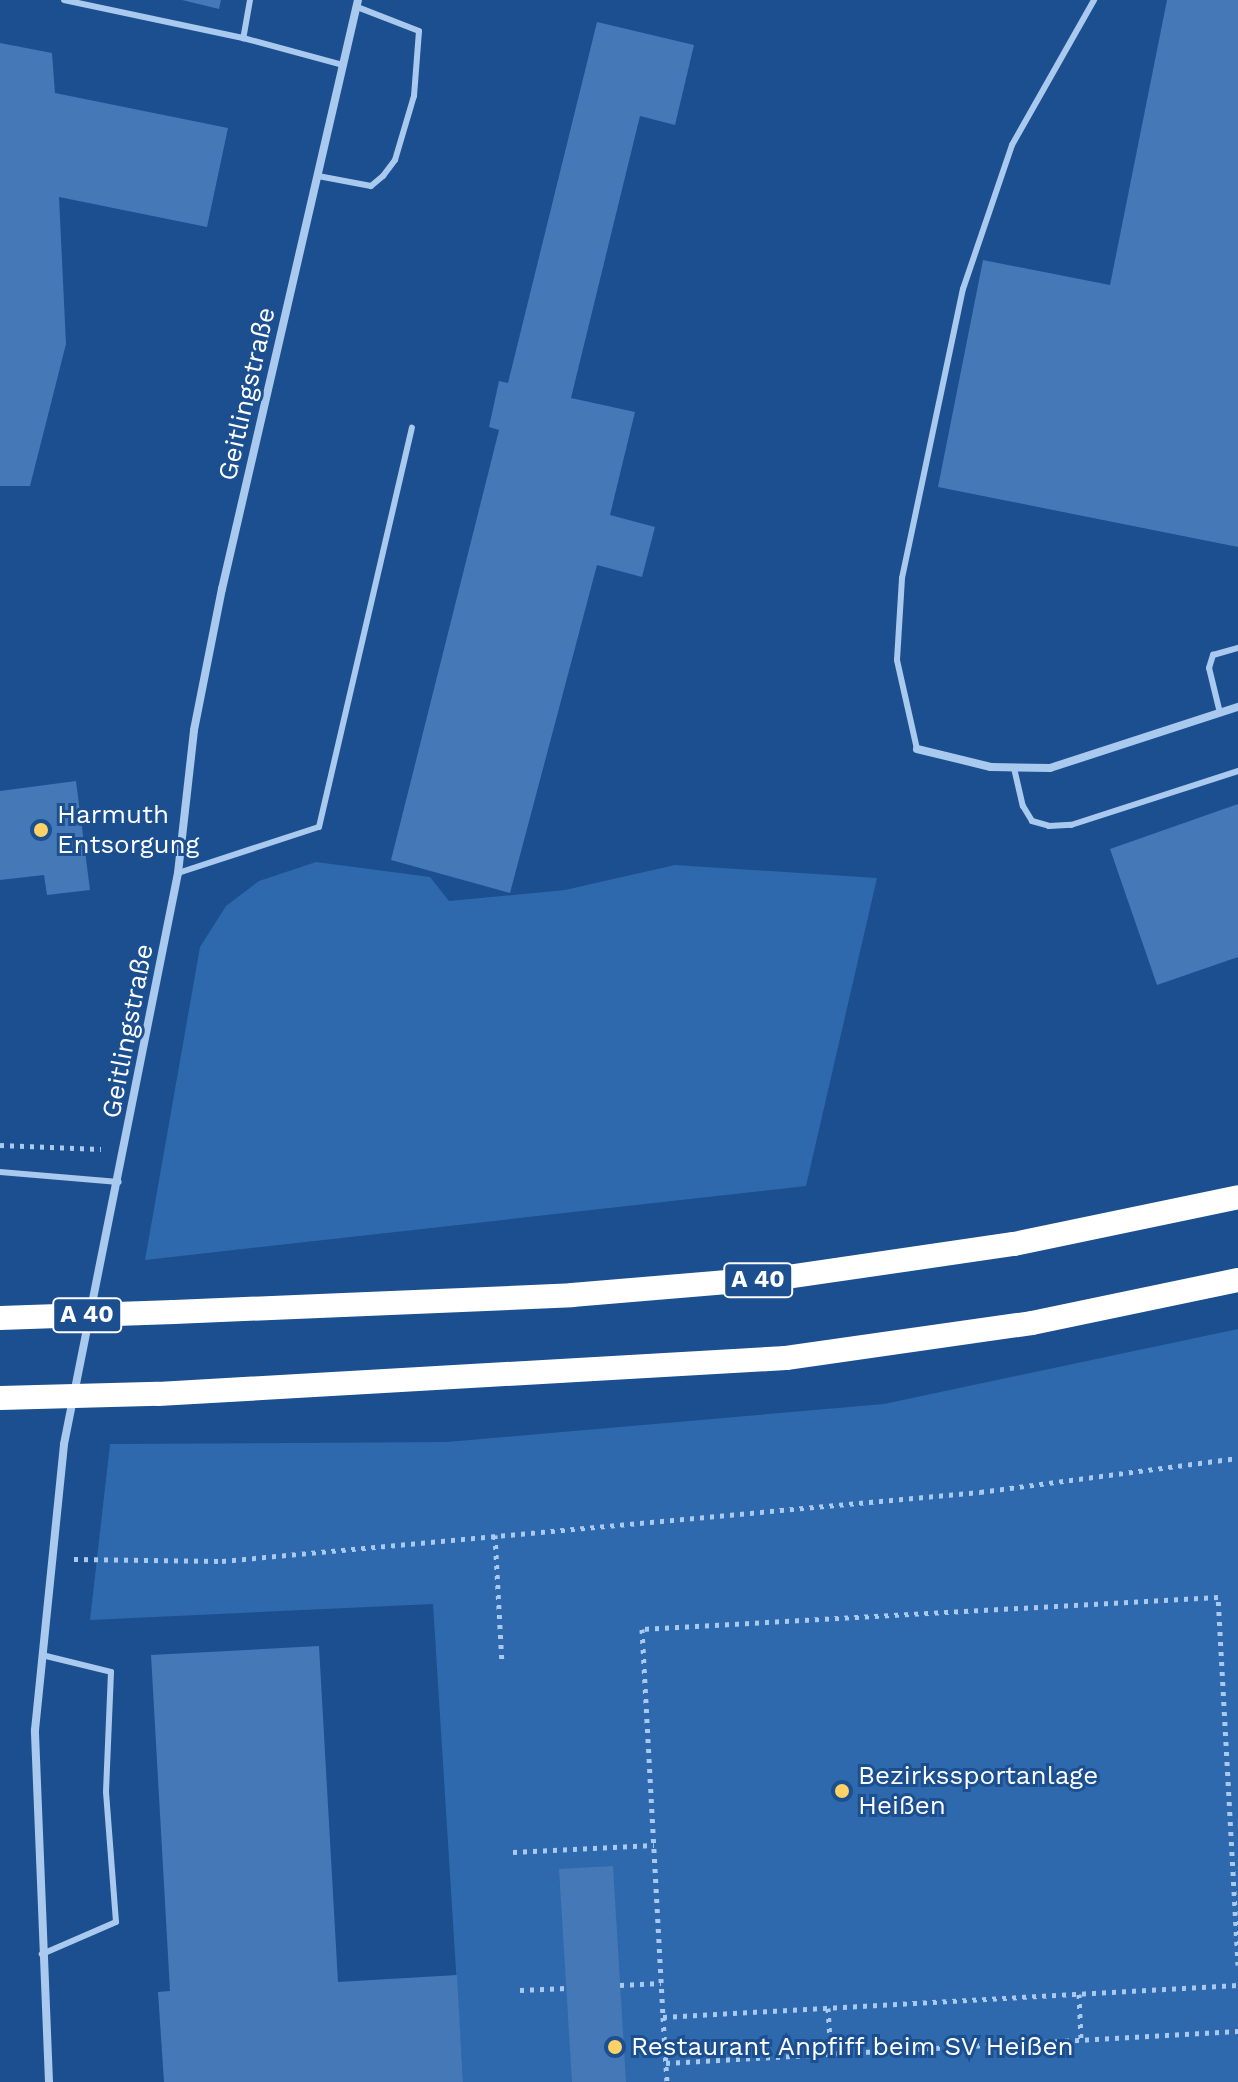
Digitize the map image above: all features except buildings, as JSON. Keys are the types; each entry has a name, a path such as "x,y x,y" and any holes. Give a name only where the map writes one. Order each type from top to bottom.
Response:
{"highway":[{"name":"A 40","path":"0,1318 572,1295 787,1277 1014,1244 1238,1197"},
{"path":"0,1398 158,1394 786,1358 1032,1323 1238,1280"}],"street":[{"name":"Geitlingstraße","path":"49,2082 34,1807 42,1655 64,1444 125,1152 178,873 194,730 219,605 357,3"},
{"path":"917,749 1014,768 1050,768 1238,707"}],"lane":[{"path":"64,0 243,38 343,65"},
{"path":"243,38 250,0"},
{"path":"917,749 897,660 902,578 963,289 1012,145 1094,0"},
{"path":"318,176 371,186 395,160 414,96 419,31 357,3"},
{"path":"178,873 319,827 412,428"},
{"path":"1220,713 1209,668 1213,655 1238,648"},
{"path":"1014,768 1023,806 1032,821 1049,826 1071,825 1238,771"},
{"path":"0,1172 67,1172 119,1182"},
{"path":"42,1655 111,1672 106,1792 116,1922 42,1954"}],"path":[{"path":"0,1145 125,1152"},
{"path":"1230,1462 1238,1458"},
{"path":"50,1562 99,1555 222,1561 1230,1462 1238,1464"},
{"path":"495,1535 502,1663"},
{"path":"667,2082 642,1629 1218,1597 1238,1965"},
{"path":"513,1852 654,1845"},
{"path":"620,1985 661,1983"},
{"path":"663,2017 1238,1985"},
{"path":"520,1990 567,1988"},
{"path":"1079,1994 1081,2040"},
{"path":"828,2008 831,2054"},
{"path":"666,2063 1238,2031"}],"shaded area":[{"path":"316,862 430,877 449,901 565,890 675,865 877,878 806,1186 145,1260 200,947 226,906 259,881"},
{"name":"Bezirkssportanlage Heißen","path":"1238,1329 1238,2082 463,2082 433,1604 90,1620 110,1444 447,1442 884,1404"}],"place":[{"name":"Harmuth Entsorgung","path":"41,830"},
{"name":"Bezirkssportanlage Heißen","path":"842,1791"},
{"name":"Restaurant Anpfiff beim SV Heißen","path":"615,2047"}]}
